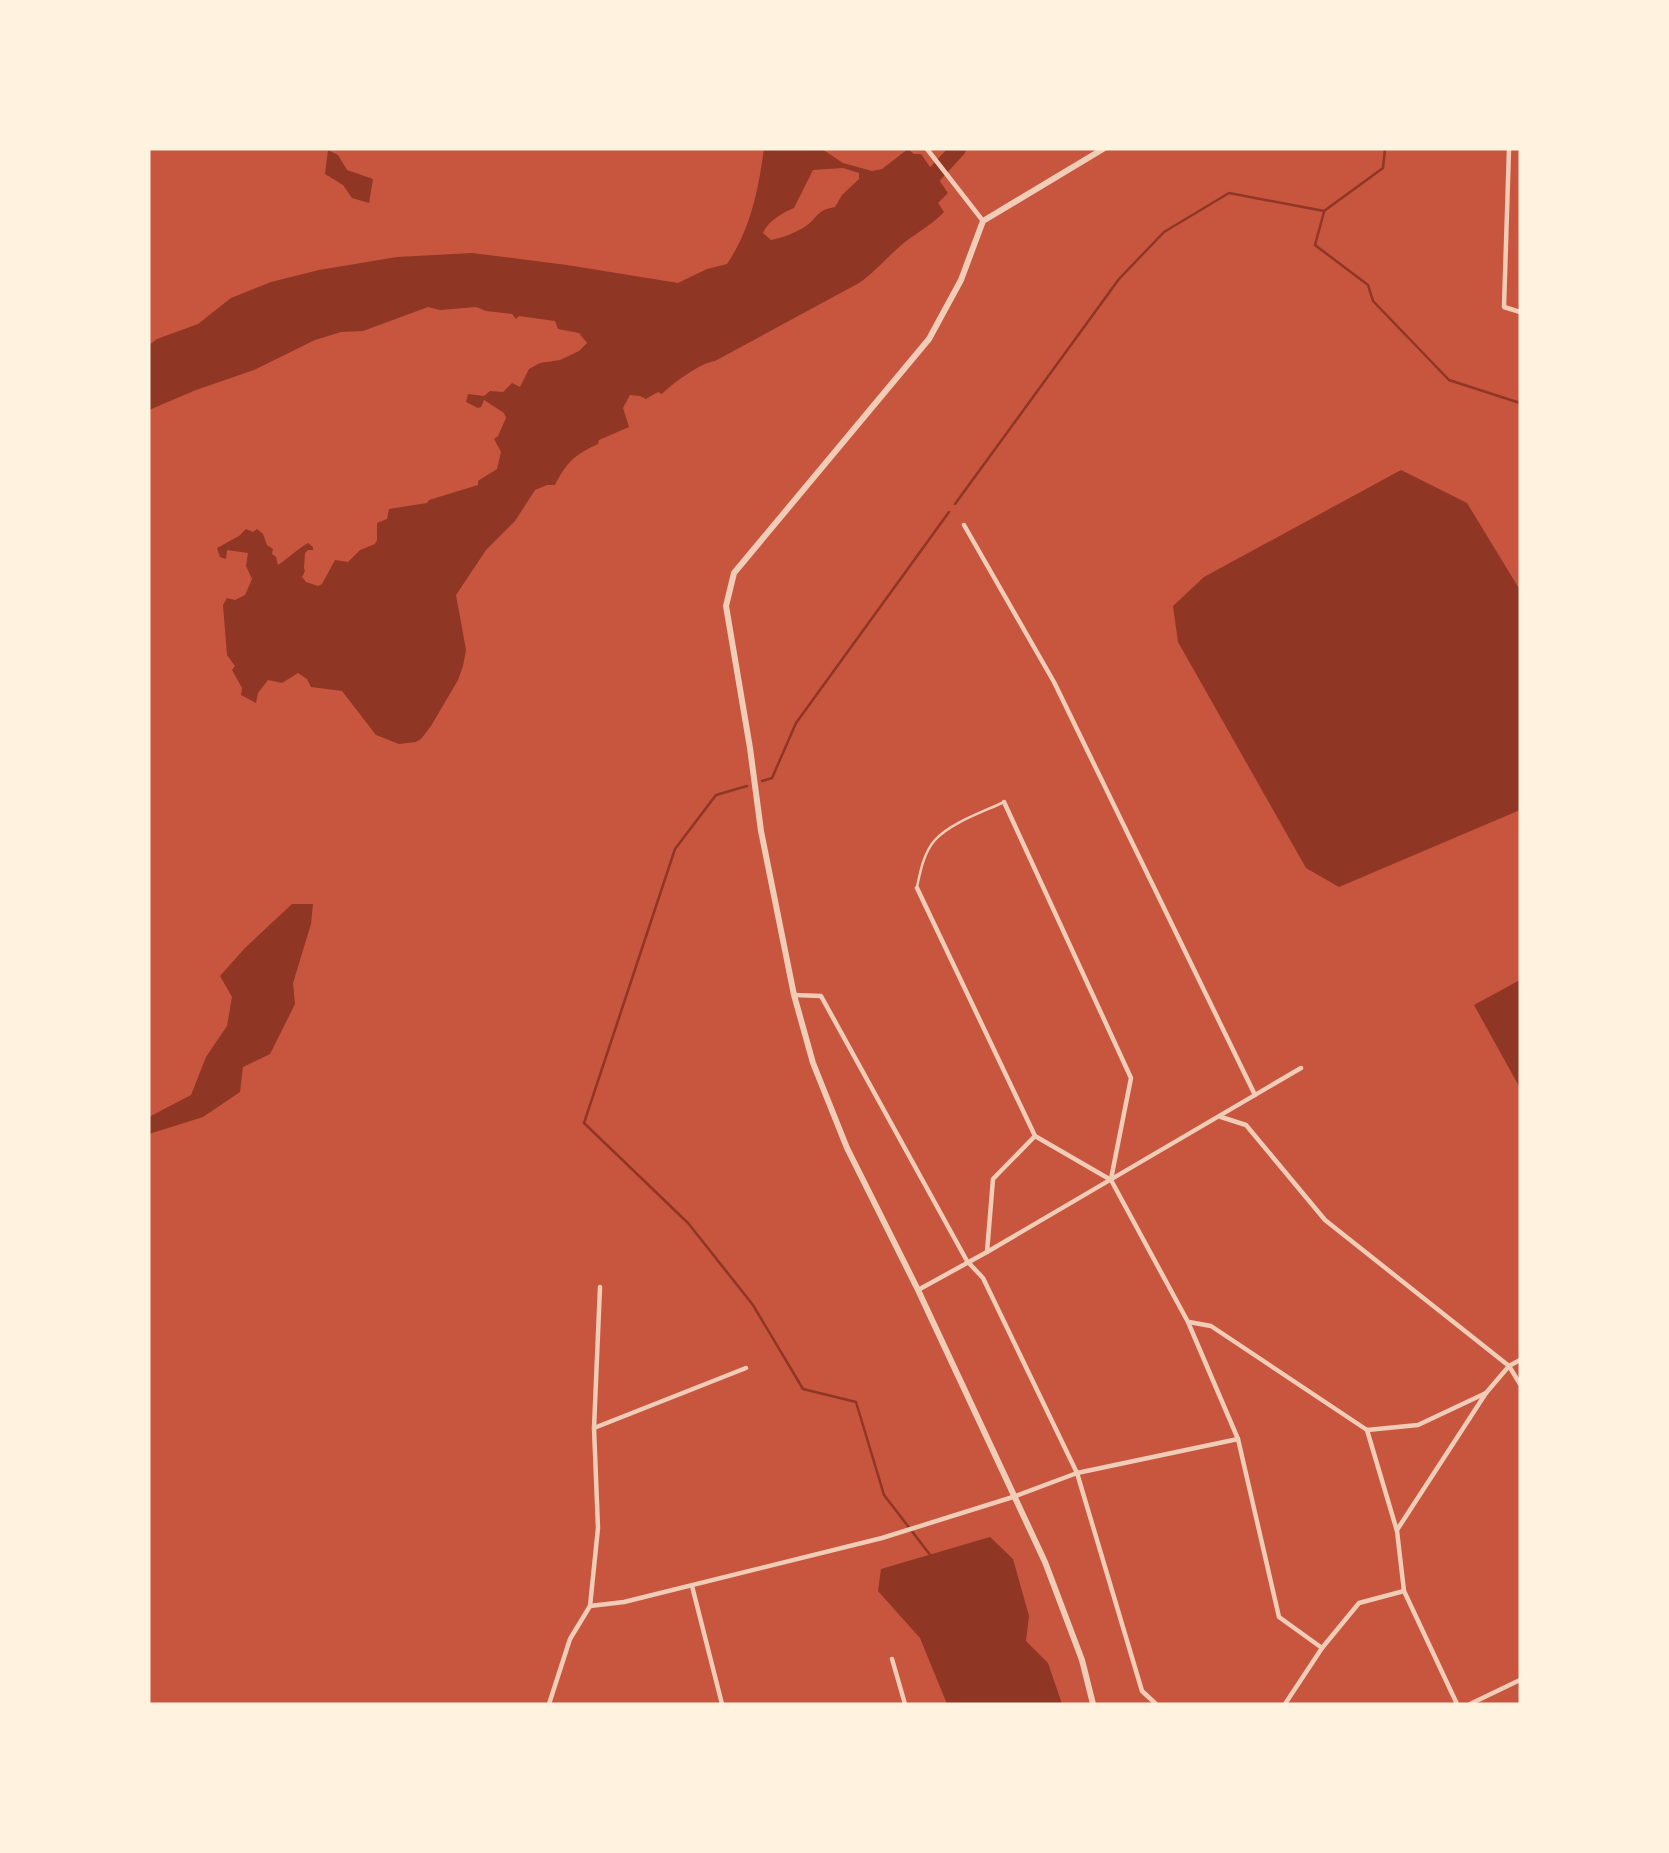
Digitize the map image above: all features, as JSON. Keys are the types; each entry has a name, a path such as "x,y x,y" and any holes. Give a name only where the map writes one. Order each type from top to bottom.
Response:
{"street":[{"path":"927,149 983,220"},
{"path":"1093,1704 1083,1660 1054,1587 918,1290 848,1148 813,1063 794,995 761,831 726,606 734,573 929,339 961,280 983,220 1103,149"},
{"path":"1510,149 1504,307 1520,312"},
{"path":"964,525 1054,682 1255,1095"},
{"path":"1004,802 1131,1078 1111,1180"},
{"path":"917,888 1035,1136 1111,1180 1188,1322 1238,1439 1279,1618 1322,1648"},
{"path":"794,995 821,996 967,1261 983,1278 1077,1473 1142,1690 1156,1704"},
{"path":"918,1290 1301,1068"},
{"path":"1220,1117 1246,1125 1325,1220 1509,1366 1520,1384"},
{"path":"987,1252 993,1179 1035,1136"},
{"path":"549,1704 570,1639 590,1606 598,1528 594,1428 600,1287"},
{"path":"1188,1322 1211,1326 1367,1430 1418,1425 1486,1393"},
{"path":"1397,1531 1486,1393 1509,1366 1520,1360"},
{"path":"594,1428 746,1368"},
{"path":"1367,1430 1397,1531 1404,1591 1457,1704"},
{"path":"590,1606 624,1602 881,1538 1013,1497 1077,1473 1238,1439"},
{"path":"692,1586 722,1704"},
{"path":"1285,1704 1322,1648 1359,1603 1404,1591"},
{"path":"892,1659 905,1704"},
{"path":"1470,1704 1520,1680"}],"lane":[{"path":"917,888 921,866 934,840 960,822 1004,802"}],"shaded area":[{"path":"764,149 822,149 843,163 872,171 882,169 908,149 914,154 921,154 948,193 938,203 944,212 902,244 859,283 715,361 695,369 662,394 658,392 646,399 630,395 623,408 629,427 599,440 598,444 577,456 563,470 555,485 535,490 515,521 486,550 456,595 466,650 463,666 458,680 421,739 399,744 376,735 342,691 311,687 307,679 298,673 282,683 268,680 258,693 256,703 241,695 242,688 232,670 235,666 227,655 223,605 227,598 235,600 245,595 252,579 246,566 248,553 227,550 226,559 220,557 217,548 246,529 253,532 257,529 263,534 267,545 273,549 272,554 278,565 308,543 313,550 305,553 305,571 302,577 306,582 318,586 322,584 335,560 348,562 360,550 375,544 377,523 387,519 389,509 427,503 429,500 478,485 478,481 497,469 501,452 494,439 506,418 504,413 484,400 478,408 466,402 468,394 484,396 490,391 503,392 512,383 520,387 529,369 540,363 560,360 579,351 587,343 579,333 558,329 555,321 519,316 516,319 512,314 476,307 440,310 428,307 363,331 341,332 315,340 254,370 149,410 149,345 157,339 198,324 231,298 271,282 319,270 397,257 472,253 678,283 707,269 727,264 748,223","holes":["843,168 859,173 859,179 842,195 835,207 820,213 803,228 771,240 763,233 776,218 794,208 813,170"]},
{"path":"328,150 338,155 347,170 373,179 369,203 352,198 343,185 325,174"},
{"path":"1401,470 1467,503 1520,590 1520,810 1339,887 1306,868 1178,642 1173,606 1204,577"},
{"path":"292,904 313,904 311,924 293,983 295,1004 270,1054 243,1067 240,1092 203,1117 149,1134 149,1117 191,1095 206,1057 227,1026 232,997 220,976 245,948"},
{"path":"1520,980 1520,1088 1474,1005"},
{"path":"990,1537 1013,1559 1029,1616 1026,1641 1048,1663 1062,1704 947,1704 920,1638 878,1591 881,1569"}],"waterway":[{"path":"921,189 958,149"},
{"path":"955,504 1119,279 1164,232 1229,193 1324,211 1383,168 1385,149"},
{"path":"1324,212 1315,245 1368,285 1373,301 1449,380 1520,403"},
{"path":"762,781 772,778 796,723 949,512"},
{"path":"747,786 716,795 675,849 584,1123 688,1223 753,1305 803,1389 856,1402 884,1495 931,1556 929,1558"}]}
